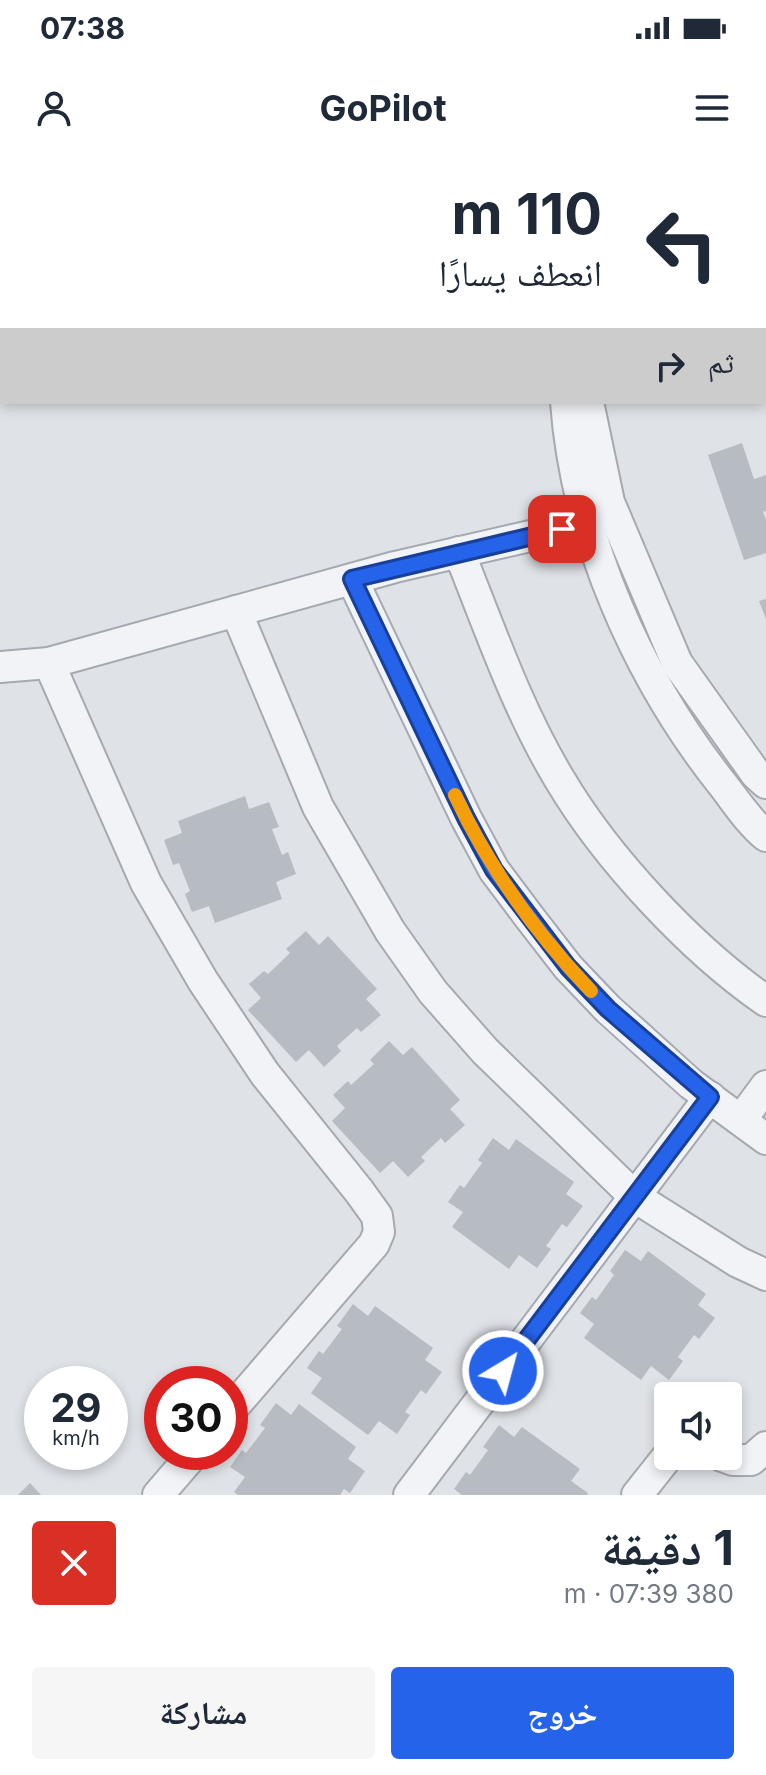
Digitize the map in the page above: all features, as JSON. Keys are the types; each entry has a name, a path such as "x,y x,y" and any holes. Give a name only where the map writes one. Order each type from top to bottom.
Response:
{"street":[{"path":"566,404 587,523 613,596 662,696 706,764 766,836"},
{"path":"588,404 609,502 677,663 756,774 766,783"},
{"path":"0,667 49,663 352,579 587,523"},
{"path":"459,552 513,686 560,780 611,852 666,913 735,979 766,1001"},
{"path":"352,579 494,870 568,967 608,1009 710,1097 766,1139"},
{"path":"236,611 318,807 390,931 433,992 485,1051 635,1197 738,1262 766,1275"},
{"path":"49,663 146,883 203,981 265,1074 377,1216 379,1232 374,1244 248,1390"},
{"path":"741,1120 766,1086"},
{"path":"409,1495 710,1097"},
{"path":"742,1460 751,1460 766,1447"},
{"path":"158,1495 180,1470"},
{"path":"637,1495 657,1470"}],"building":[{"path":"742,443 754,479 766,475 766,511 763,512 766,520 766,553 744,560 708,455"},
{"path":"766,599 766,619 759,601"},
{"path":"245,796 249,809 269,802 279,827 272,829 282,855 288,852 296,874 276,882 282,899 215,923 209,906 192,912 185,894 190,891 179,863 173,865 164,840 182,833 178,821"},
{"path":"306,931 319,945 328,936 377,989 366,999 381,1015 361,1032 357,1028 337,1046 341,1051 324,1067 309,1050 296,1062 248,1010 261,998 249,984 264,971 268,974 290,953 286,949"},
{"path":"389,1041 403,1055 412,1047 460,1100 450,1109 465,1125 445,1143 441,1138 421,1157 425,1161 408,1177 393,1161 380,1173 332,1121 345,1108 333,1095 348,1081 351,1085 374,1064 370,1060"},
{"path":"493,1138 509,1150 516,1139 574,1182 566,1194 583,1206 567,1227 562,1224 546,1246 551,1249 537,1268 519,1255 509,1269 452,1227 463,1212 448,1202 460,1185 464,1188 482,1163 478,1160"},
{"path":"625,1250 641,1261 648,1251 706,1294 698,1305 715,1318 699,1339 694,1335 678,1357 683,1361 669,1380 651,1366 641,1380 584,1338 594,1324 580,1313 592,1297 596,1300 614,1275 610,1271"},
{"path":"353,1304 368,1316 375,1306 433,1348 425,1360 442,1372 426,1394 421,1390 405,1412 410,1415 397,1434 379,1421 368,1435 311,1393 322,1378 307,1368 319,1351 323,1354 342,1329 337,1326"},
{"path":"276,1403 291,1415 299,1404 356,1447 348,1459 365,1471 350,1493 344,1489 340,1495 238,1495 234,1492 245,1477 234,1470 248,1470 248,1450 265,1428 260,1425"},
{"path":"499,1425 514,1437 522,1427 580,1469 571,1481 587,1495 462,1495 454,1489 466,1472 470,1475 488,1450 483,1447"},
{"path":"30,1483 41,1495 18,1495"}],"slow traffic":[{"path":"455,795 494,870 568,967 591,991"}],"route":[{"path":"503,1371 710,1097 691,1084 608,1009 568,967 494,870 352,579 562,529"}]}
